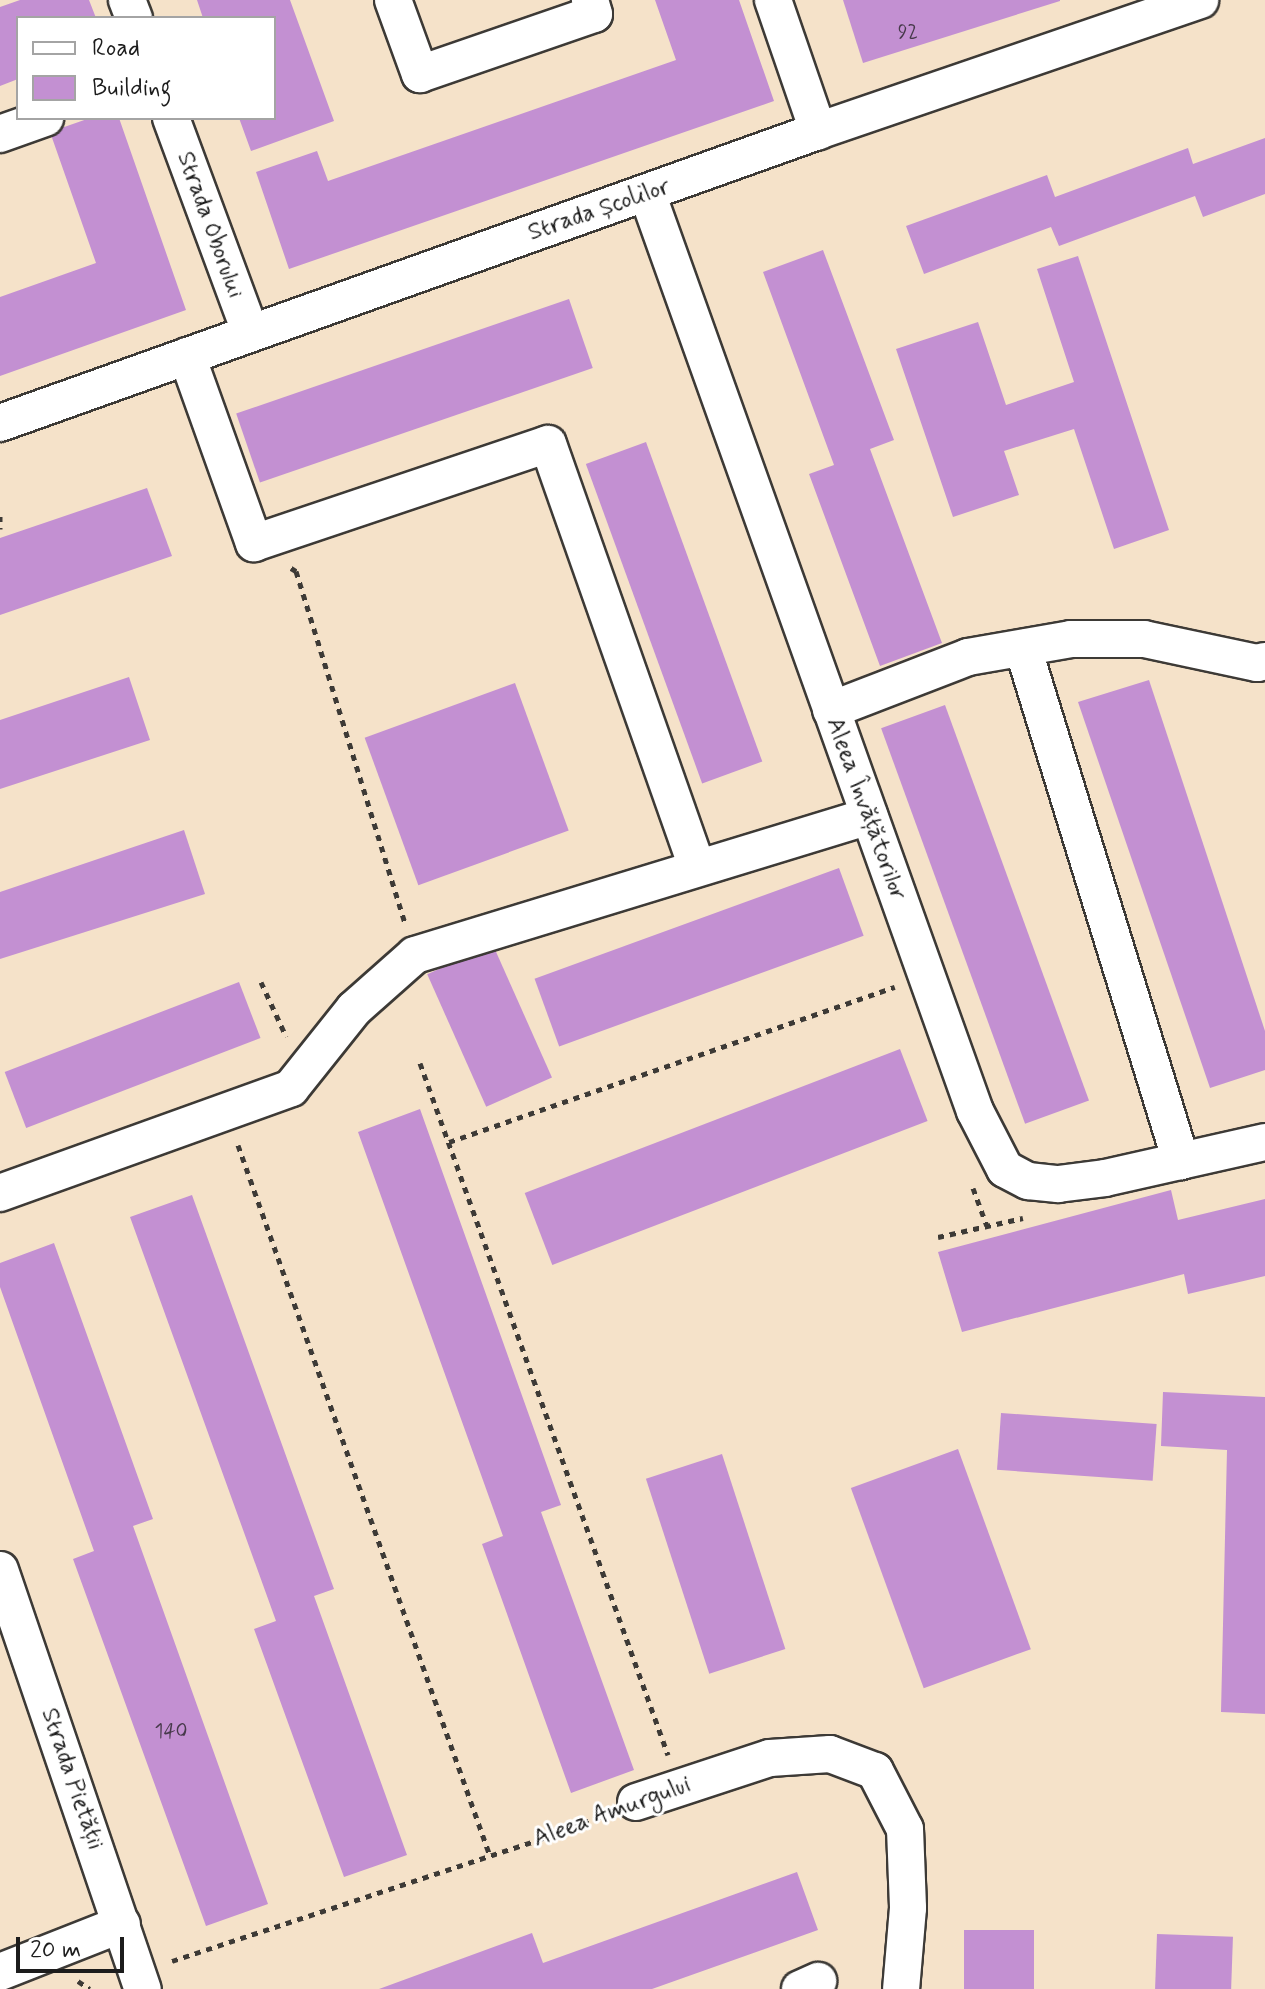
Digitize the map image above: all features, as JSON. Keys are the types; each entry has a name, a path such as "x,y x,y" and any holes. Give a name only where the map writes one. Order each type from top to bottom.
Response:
{"street":[{"path":"393,0 420,74 594,14 590,0"},
{"path":"773,0 818,131"},
{"name":"Strada Școlilor","path":"0,423 818,131 1196,1"},
{"path":"0,134 39,120"},
{"name":"Strada Oborului","path":"172,120 250,332"},
{"name":"Aleea Învățătorilor","path":"647,193 975,1111 1005,1169 1028,1181 1058,1184 1265,1142"},
{"path":"187,356 254,543 548,444 697,867"},
{"path":"831,710 968,657 1071,639 1144,639 1257,663 1265,661"},
{"path":"1023,648 1181,1161"},
{"path":"0,1193 227,1114 291,1088 354,1009 415,955 869,816"},
{"name":"Strada Pietății","path":"0,1570 140,1981"},
{"name":"Aleea Amurgului","path":"636,1802 770,1758 830,1754 875,1771 905,1829 908,1908 901,1989"},
{"path":"0,1972 122,1924"}],"path":[{"path":"0,516 0,529"},
{"path":"254,543 296,571 415,955"},
{"path":"449,1142 904,985"},
{"path":"420,1063 680,1787"},
{"path":"227,1114 489,1853"},
{"path":"971,1181 987,1226"},
{"name":"Aleea Amurgului","path":"140,1981 489,1853 538,1840 636,1802"}],"building":[{"path":"20,0 89,0 95,16 16,16 16,80 0,86 0,7"},
{"path":"197,0 290,0 334,121 251,151 240,120 276,120 276,16 202,16"},
{"path":"655,0 739,0 774,101 289,269 256,172 317,151 328,181 676,60"},
{"path":"843,0 1060,0 1060,1 863,63"},
{"path":"84,120 120,120 186,310 0,376 0,297 96,263 50,132"},
{"path":"1265,138 1265,194 1203,217 1195,196 1059,246 1051,227 924,274 906,226 1047,175 1055,197 1188,148 1193,164"},
{"path":"823,250 894,440 870,449 942,643 880,666 809,474 834,465 763,272"},
{"path":"1078,256 1169,530 1114,549 1074,429 1004,451 1019,495 953,517 896,349 978,322 1006,405 1074,382 1037,269"},
{"path":"569,299 593,368 260,483 236,414"},
{"path":"646,442 762,761 702,783 586,464"},
{"path":"147,488 172,556 0,615 0,538"},
{"path":"129,677 150,740 0,789 0,720"},
{"path":"1149,680 1265,1031 1265,1070 1210,1088 1078,702"},
{"path":"515,683 569,831 418,885 365,738"},
{"path":"945,705 1089,1101 1025,1124 881,728"},
{"path":"184,830 205,894 0,959 0,892"},
{"path":"839,868 864,936 559,1046 535,979"},
{"path":"493,945 552,1077 486,1107 427,974"},
{"path":"239,982 261,1038 26,1128 5,1072"},
{"path":"900,1049 928,1121 552,1265 525,1193"},
{"path":"420,1109 561,1505 541,1512 634,1770 571,1793 482,1544 503,1536 358,1132"},
{"path":"1171,1190 1178,1220 1265,1199 1265,1276 1188,1294 1184,1274 962,1332 938,1252"},
{"path":"192,1195 334,1589 314,1596 407,1855 344,1877 254,1629 276,1621 130,1217"},
{"path":"54,1243 153,1519 133,1526 268,1904 206,1926 73,1559 94,1551 0,1287 0,1263"},
{"path":"1163,1392 1265,1397 1265,1714 1221,1712 1227,1450 1161,1446"},
{"path":"1001,1413 1157,1424 1153,1481 997,1470"},
{"path":"958,1449 1031,1649 924,1688 851,1488"},
{"path":"722,1454 785,1649 709,1674 646,1479"},
{"path":"797,1872 818,1930 652,1989 379,1989 532,1933 543,1963"},
{"path":"964,1930 1034,1930 1034,1989 964,1989"},
{"path":"1157,1934 1233,1937 1231,1989 1155,1989"}]}
